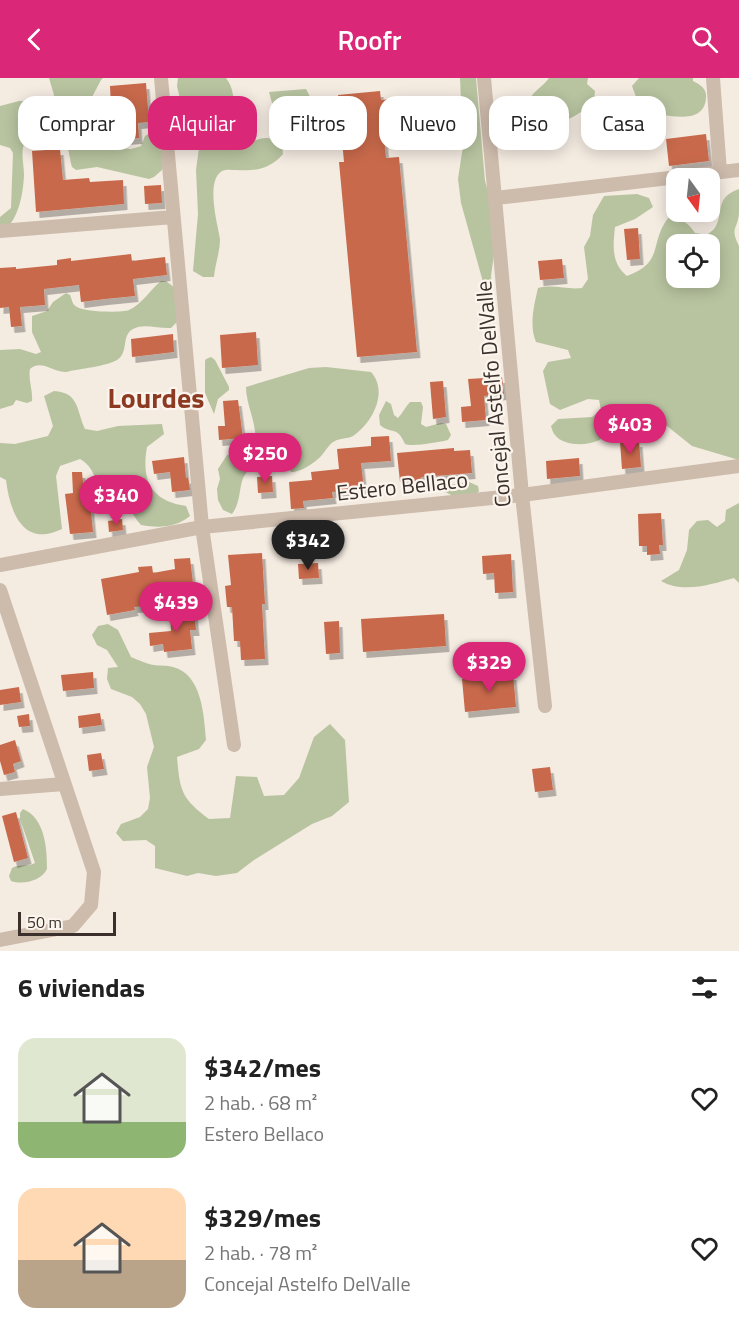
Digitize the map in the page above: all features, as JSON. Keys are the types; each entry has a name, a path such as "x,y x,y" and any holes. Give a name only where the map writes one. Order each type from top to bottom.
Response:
{"street":[{"path":"161,78 202,527 234,745"},
{"name":"Concejal Astelfo DelValle","path":"484,78 522,495 545,706"},
{"path":"714,78 720,168"},
{"path":"720,172 739,170"},
{"path":"496,198 666,178"},
{"path":"0,231 173,217"},
{"name":"Estero Bellaco","path":"0,565 202,527 522,495 739,466"},
{"path":"0,590 94,873 91,905 73,926 0,940"},
{"path":"0,789 64,784"}],"green space":[{"path":"49,78 103,78 93,96 54,95"},
{"path":"178,78 226,78 233,96 179,96"},
{"path":"460,78 476,78 485,181 491,201 494,254 491,276 493,308 490,331 481,293 483,282 461,203 458,179 462,150 477,150 477,96 461,96"},
{"path":"549,78 588,78 587,84 595,91 595,96 581,96 581,112 569,119 569,96 531,96"},
{"path":"639,78 693,78 693,81 706,92 704,107 691,116 666,115 666,96 636,96 632,86"},
{"path":"306,89 310,96 270,96 269,92"},
{"path":"18,101 18,150 23,150 24,175 21,200 15,216 0,235 0,217 11,208 13,153 10,148 0,145 0,106"},
{"path":"148,134 148,150 163,150 164,154 162,170 149,179 97,167 76,170 72,167 68,150 136,150"},
{"path":"266,138 269,139 269,150 283,150 283,154 267,166 249,170 225,170 217,176 213,193 220,239 214,277 203,277 193,271 198,214 196,170 199,150 257,150 257,140"},
{"path":"739,189 739,214 735,232 739,246 739,460 692,446 642,406 632,408 623,427 597,441 575,444 559,439 551,426 558,419 592,417 601,410 599,400 588,399 560,410 550,404 543,371 548,362 571,358 568,350 536,342 533,322 538,288 582,288 588,279 584,247 590,236 593,215 604,196 637,194 649,198 653,207 635,219 615,227 616,260 622,271 627,276 647,265 652,258 666,221 684,222 695,233 701,234 666,234 666,288 720,288 720,234 708,234 717,222 720,222 720,212 726,197"},
{"path":"161,281 166,281 175,288 179,320 171,328 147,326 133,329 127,335 121,357 107,364 66,372 34,366 30,369 32,401 27,403 16,400 13,405 0,409 0,350 20,349 36,354 41,352 32,332 32,316 47,311 53,302 66,293 70,295 74,305 81,309 103,312 129,310"},
{"path":"211,357 215,360 229,387 229,390 218,399 214,414 205,393 205,361"},
{"path":"326,367 371,372 378,389 376,407 372,415 353,436 333,442 316,461 299,471 291,472 287,464 276,461 254,467 243,478 239,499 232,514 223,510 218,500 217,489 220,479 218,469 227,455 253,450 255,442 246,387 309,368"},
{"path":"54,391 62,392 73,399 85,429 97,431 118,426 162,424 164,434 147,447 147,479 151,487 164,499 186,506 190,516 179,523 167,526 141,525 123,500 102,503 93,473 80,459 60,466 56,476 62,529 49,534 37,534 21,524 11,504 6,480 0,477 0,443 15,444 48,436 53,426 44,396"},
{"path":"386,401 391,404 394,415 398,418 410,402 421,402 423,407 421,424 426,427 446,424 451,435 448,440 444,441 420,445 405,444 397,432 380,425 379,415"},
{"path":"469,482 478,486 479,491 472,496 457,497 444,491 444,486"},
{"path":"739,503 739,583 734,578 707,585 679,587 661,581 679,570 687,550 689,530 697,521 708,520 717,527 725,521 726,510"},
{"path":"108,624 118,630 131,657 148,664 171,666 183,671 196,687 200,697 206,740 199,749 177,757 178,769 181,786 187,799 209,819 230,818 236,776 257,777 264,796 284,795 299,778 314,737 330,724 345,740 349,802 332,816 312,824 237,873 216,876 198,873 187,876 155,868 155,846 146,840 123,841 116,833 121,824 140,817 148,809 150,798 147,767 154,747 146,714 140,704 132,697 111,689 107,679 108,668 118,667 107,650 97,645 92,635 98,626"},
{"path":"23,809 36,819 40,826 45,843 47,869 36,879 21,882 11,881 9,876 12,868 35,863 20,819"}],"building":[{"path":"146,83 148,122 138,123 139,138 136,138 136,96 110,96 110,86"},
{"path":"380,91 379,150 385,150 386,158 399,157 417,352 357,357 339,162 344,162 343,150 367,150 367,96 338,95"},
{"path":"706,134 709,161 669,166 666,139"},
{"path":"60,150 63,180 89,178 90,182 123,180 124,204 36,212 32,151"},
{"path":"161,185 162,203 145,204 144,186"},
{"path":"638,228 640,259 627,260 624,229"},
{"path":"131,254 132,261 165,257 167,275 133,279 135,296 81,302 79,285 44,289 45,305 20,307 22,326 11,327 9,307 0,308 0,268 16,267 16,269 57,265 57,260 71,258 71,261"},
{"path":"562,259 564,278 540,280 538,261"},
{"path":"256,332 258,365 222,368 220,335"},
{"path":"173,334 174,352 132,357 131,339"},
{"path":"502,377 504,394 484,396 486,420 462,422 461,407 471,406 468,379"},
{"path":"443,381 446,417 433,419 430,382"},
{"path":"238,400 243,438 219,440 218,426 225,426 223,401"},
{"path":"389,436 391,461 361,463 364,489 332,492 333,498 303,501 304,508 291,509 289,482 312,480 311,472 339,469 337,449 371,446 371,437"},
{"path":"639,441 641,467 622,469 620,442"},
{"path":"454,448 454,451 470,450 472,473 421,477 421,481 400,482 397,453"},
{"path":"184,457 190,490 172,492 170,472 154,474 152,461"},
{"path":"579,458 580,476 547,479 546,461"},
{"path":"72,472 82,472 84,492 89,491 93,532 70,534 65,494 73,493"},
{"path":"272,476 273,492 258,493 257,477"},
{"path":"661,513 663,545 659,545 660,554 647,555 647,546 639,546 638,514"},
{"path":"122,519 123,530 109,532 108,521"},
{"path":"262,553 265,659 241,660 240,641 234,641 232,607 227,607 225,586 231,585 228,555"},
{"path":"511,554 513,592 495,593 494,573 483,574 482,556"},
{"path":"190,558 193,583 160,587 162,605 134,607 135,610 107,615 101,579 139,572 138,567 152,566 153,573 175,569 174,559"},
{"path":"318,563 319,578 299,579 298,564"},
{"path":"194,611 196,630 190,630 192,649 164,652 163,644 150,646 149,633 171,631 170,614"},
{"path":"444,614 446,646 363,652 361,619"},
{"path":"339,621 340,653 326,654 324,622"},
{"path":"93,672 94,688 63,691 61,675"},
{"path":"513,674 516,707 465,712 462,679"},
{"path":"19,687 21,702 0,705 0,690"},
{"path":"100,713 102,725 79,728 78,716"},
{"path":"29,714 30,726 19,727 17,716"},
{"path":"15,740 21,761 13,764 15,772 4,775 0,761 0,745"},
{"path":"101,753 104,769 89,771 87,755"},
{"path":"550,767 553,790 535,792 532,769"},
{"path":"16,812 28,858 14,862 2,816"}],"district":[{"name":"Lourdes","path":"156,398"}]}
